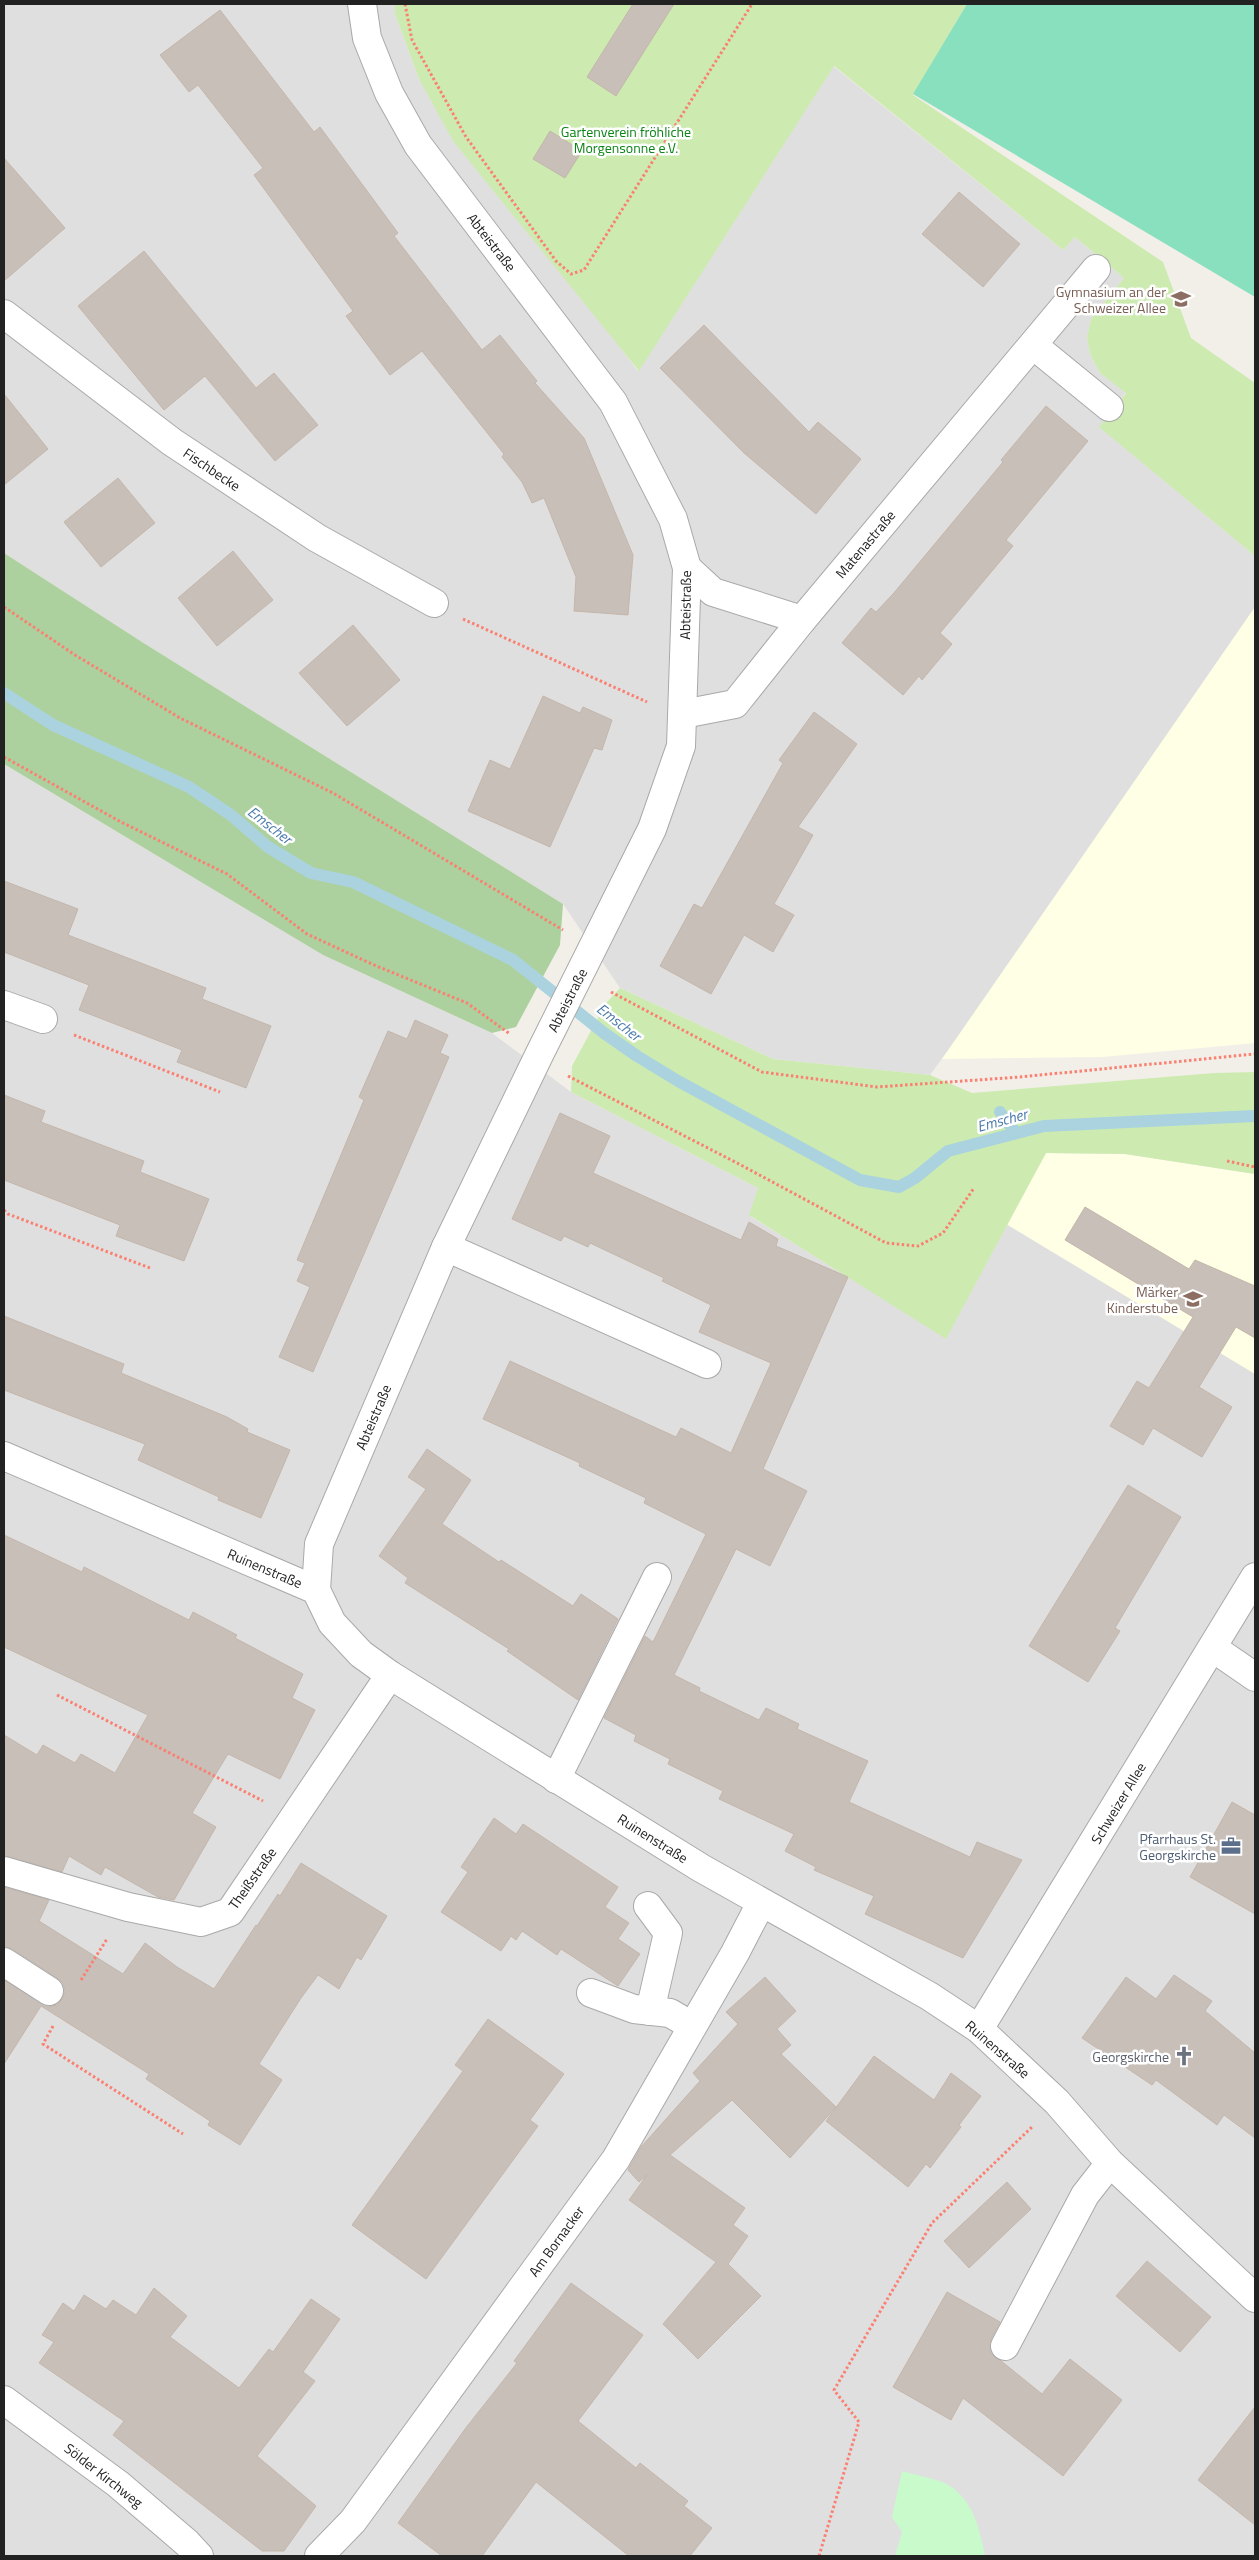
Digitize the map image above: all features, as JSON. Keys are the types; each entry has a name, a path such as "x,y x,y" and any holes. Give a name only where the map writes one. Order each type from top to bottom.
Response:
{"street":[{"name":"Abteistraße","path":"316,1590 318,1544 446,1247 652,829 682,746 683,714 687,568 673,518 613,402 418,145 389,93 367,38 362,4"},
{"name":"Matenastraße","path":"683,714 735,704 802,620 1096,269"},
{"name":"Fischbecke","path":"4,314 172,442 317,538 434,603"},
{"path":"1033,345 1109,407"},
{"path":"687,568 714,592 802,620"},
{"path":"4,1005 42,1019"},
{"path":"446,1247 707,1364"},
{"name":"Ruinenstraße","path":"4,1456 316,1590 332,1623 361,1654 390,1675 556,1779 761,1903 929,1996 979,2028 1058,2102 1110,2163 1255,2298"},
{"path":"556,1779 657,1577"},
{"name":"Schweizer Allee","path":"979,2028 1255,1577"},
{"path":"1213,1648 1255,1677"},
{"name":"Theißstraße","path":"4,1870 128,1907 201,1922 230,1912 390,1675"},
{"name":"Am Bornacker","path":"319,2556 347,2529 616,2159 761,1903"},
{"path":"648,1906 668,1933 650,2011"},
{"path":"4,1962 49,1991"},
{"path":"591,1994 634,2009 670,2013 692,2026"},
{"path":"1005,2346 1085,2195 1110,2163"},
{"name":"Sölder Kirchweg","path":"4,2400 118,2484 187,2543 199,2556"}],"path":[{"path":"405,4 412,40 466,136 556,261 571,274 584,270 752,4"},
{"path":"434,603 478,627 631,696 683,714"},
{"path":"4,607 75,656 180,718 333,793 585,965 616,995 762,1072 877,1087 1020,1077 1255,1054"},
{"path":"4,757 121,822 228,874 307,934 374,966 468,1003 542,1049 571,1078 739,1164 886,1243 918,1246 943,1233 974,1188"},
{"path":"42,1019 83,1041 220,1092"},
{"path":"1227,1161 1255,1167"},
{"path":"4,1210 8,1214 150,1268"},
{"path":"57,1695 294,1818"},
{"path":"77,1988 128,1907"},
{"path":"57,2020 43,2044 183,2134"},
{"path":"819,2556 859,2422 834,2390 932,2223 1036,2123"}],"shaded area":[{"path":"4,4 395,4 395,14 419,79 638,371 833,66 1063,250 1075,237 1124,278 1091,319 1087,337 1090,354 1100,373 1126,392 1100,427 1255,556 1255,607 995,986 930,1075 773,1059 620,988 563,904 142,642 4,553"},
{"path":"1255,607 1255,1043 1102,1057 942,1059"},
{"path":"4,764 323,955 492,1033 571,1092 758,1188 750,1216 946,1338 1046,1153 1125,1154 1255,1174 1255,2556 4,2556"},
{"name":"Märker Kinderstube","path":"1046,1153 1125,1154 1255,1174 1255,1374 1006,1224"}],"green space":[{"name":"Gartenverein fröhliche Morgensonne e.V.","path":"395,4 967,4 913,95 1163,262 1191,338 1255,383 1255,556 1099,427 1126,393 1100,373 1090,354 1087,337 1091,319 1124,278 1075,237 1063,250 834,66 639,371 453,141 419,79 395,14"},
{"path":"967,4 1255,4 1255,297 913,94"},
{"path":"4,553 142,642 563,904 560,945 516,1027 492,1033 323,955 4,764"},
{"path":"620,988 773,1059 930,1075 972,1093 1214,1073 1255,1072 1255,1174 1125,1154 1046,1153 946,1339 749,1215 758,1188 571,1092 572,1066 606,1003"},
{"path":"902,2471 940,2481 950,2486 965,2500 975,2517 985,2556 895,2556 902,2532 892,2517"}],"building":[{"path":"633,4 674,4 616,96 587,77"},
{"path":"220,10 314,132 320,127 398,233 394,236 482,350 500,335 537,381 535,383 584,438 633,555 628,615 574,611 576,577 544,498 532,503 522,482 502,457 504,454 422,351 390,375 346,316 353,311 254,175 263,168 198,85 189,92 160,55"},
{"path":"550,131 582,151 565,178 533,159"},
{"path":"4,158 65,228 4,281"},
{"path":"959,192 1020,244 983,287 922,234"},
{"path":"144,251 256,388 274,373 318,425 275,461 205,376 164,410 78,306"},
{"path":"704,325 809,432 818,422 861,459 816,514 744,453 660,368"},
{"path":"4,394 48,449 4,485"},
{"path":"1046,406 1088,441 1006,540 1013,546 940,633 952,644 922,680 919,676 903,695 842,643 871,608 876,612 893,594 1003,462 1001,460"},
{"path":"118,478 155,523 101,567 64,522"},
{"path":"233,551 273,600 217,646 178,598"},
{"path":"353,625 400,680 347,726 299,673"},
{"path":"543,696 580,713 583,707 612,720 602,750 594,748 550,847 468,811 490,760 510,769"},
{"path":"814,712 857,744 798,827 813,835 774,904 794,915 773,952 744,935 711,994 660,966 694,904 702,908 783,763 779,760"},
{"path":"4,881 78,909 68,935 206,988 202,999 271,1026 246,1088 177,1062 182,1050 79,1010 89,985 4,952"},
{"path":"415,1020 448,1035 440,1053 449,1057 313,1372 279,1357 310,1287 297,1281 305,1263 297,1260 364,1100 359,1097 388,1031 407,1039"},
{"path":"4,1095 45,1111 41,1122 144,1161 140,1172 209,1199 184,1261 116,1236 120,1225 4,1180"},
{"path":"560,1113 610,1136 593,1173 741,1240 749,1222 778,1239 776,1246 848,1277 763,1469 807,1491 770,1566 736,1549 674,1675 700,1688 699,1691 759,1720 766,1708 799,1724 797,1729 868,1761 849,1802 970,1857 977,1842 1022,1860 963,1958 865,1914 874,1896 814,1870 816,1867 785,1851 794,1834 719,1799 723,1791 668,1764 670,1759 634,1741 636,1735 604,1718 645,1636 653,1642 706,1534 644,1503 646,1498 579,1466 580,1463 483,1419 510,1361 676,1437 681,1428 731,1453 771,1363 699,1332 711,1305 662,1281 664,1278 590,1243 588,1247 564,1236 561,1241 512,1219"},
{"path":"1085,1207 1189,1269 1195,1260 1255,1286 1255,1338 1236,1327 1199,1387 1232,1407 1202,1457 1153,1428 1143,1445 1110,1426 1137,1381 1149,1388 1193,1317 1065,1240"},
{"path":"4,1316 124,1364 121,1373 227,1417 248,1429 247,1432 290,1450 261,1518 218,1500 219,1497 138,1460 145,1444 4,1390"},
{"path":"427,1449 471,1480 442,1524 499,1562 501,1560 573,1606 581,1594 618,1619 578,1700 507,1651 509,1649 405,1583 408,1578 379,1556 426,1489 408,1477"},
{"path":"1128,1485 1181,1517 1115,1628 1120,1631 1088,1682 1029,1646"},
{"path":"4,1535 82,1572 84,1567 189,1620 193,1612 237,1635 235,1638 303,1674 292,1698 315,1710 280,1779 228,1754 192,1813 216,1827 174,1900 158,1897 105,1867 101,1875 69,1856 62,1872 4,1856 4,1735 37,1755 43,1745 75,1763 81,1754 115,1773 148,1715 4,1647"},
{"name":"Pfarrhaus St. Georgskirche","path":"1232,1802 1255,1815 1255,1914 1190,1877"},
{"path":"494,1818 516,1834 523,1824 618,1887 605,1907 629,1923 618,1939 640,1954 618,1986 561,1949 557,1955 522,1931 516,1940 511,1936 501,1951 441,1912 468,1872 461,1867"},
{"path":"301,1863 387,1916 361,1960 357,1957 339,1989 318,1975 301,1998 259,2064 282,2080 240,2145 208,2125 210,2121 146,2079 149,2074 41,2006 4,2064 4,1980 48,2007 57,2005 65,1991 63,1983 57,1978 12,1949 4,1947 4,1887 49,1900 39,1921 123,1974 145,1943 177,1967 214,1989 256,1925 278,1894 280,1896"},
{"name":"Georgskirche","path":"1174,1975 1212,2001 1205,2011 1255,2053 1255,2138 1224,2115 1217,2125 1156,2080 1152,2085 1082,2038 1126,1977 1156,1999"},
{"path":"765,1977 796,2011 777,2029 791,2045 781,2054 836,2107 790,2158 732,2100 670,2155 745,2208 733,2225 748,2236 728,2264 761,2296 698,2359 663,2324 716,2262 629,2200 647,2175 639,2182 628,2170 641,2147 700,2081 693,2073 738,2024 726,2012"},
{"path":"488,2019 564,2074 530,2120 538,2126 426,2279 352,2225 463,2071 455,2065"},
{"path":"874,2056 934,2100 951,2073 981,2096 959,2125 961,2127 930,2168 926,2164 908,2187 826,2121"},
{"path":"1007,2182 1031,2209 969,2268 944,2241"},
{"path":"1147,2261 1211,2317 1180,2352 1116,2296"},
{"path":"571,2283 643,2335 578,2421 636,2468 640,2463 688,2501 684,2506 712,2528 690,2556 629,2556 536,2482 482,2556 442,2556 398,2523 465,2429 517,2363 514,2361"},
{"path":"154,2288 187,2316 170,2337 239,2388 269,2349 273,2352 311,2299 340,2319 303,2372 315,2381 257,2456 316,2506 284,2551 262,2551 113,2435 124,2421 39,2363 54,2342 42,2335 63,2303 74,2311 84,2295 106,2309 113,2300 136,2315"},
{"path":"947,2292 1000,2322 991,2339 990,2352 1042,2394 1070,2359 1122,2400 1063,2476 963,2398 951,2420 893,2387"},
{"path":"1255,2407 1255,2525 1198,2480"}],"waterway":[{"name":"Emscher","path":"4,693 53,725 189,787 231,815 268,847 311,873 353,882 513,960 604,1033 637,1056 678,1081 860,1180 899,1187 915,1178 948,1151 1044,1126 1255,1116"},
{"path":"1000,1112 1015,1132"}],"place":[{"name":"Gymnasium an der Schweizer Allee","path":"1181,299"},
{"name":"Märker Kinderstube","path":"1193,1299"},
{"name":"Pfarrhaus St. Georgskirche","path":"1231,1846"},
{"name":"Georgskirche","path":"1184,2056"}]}
